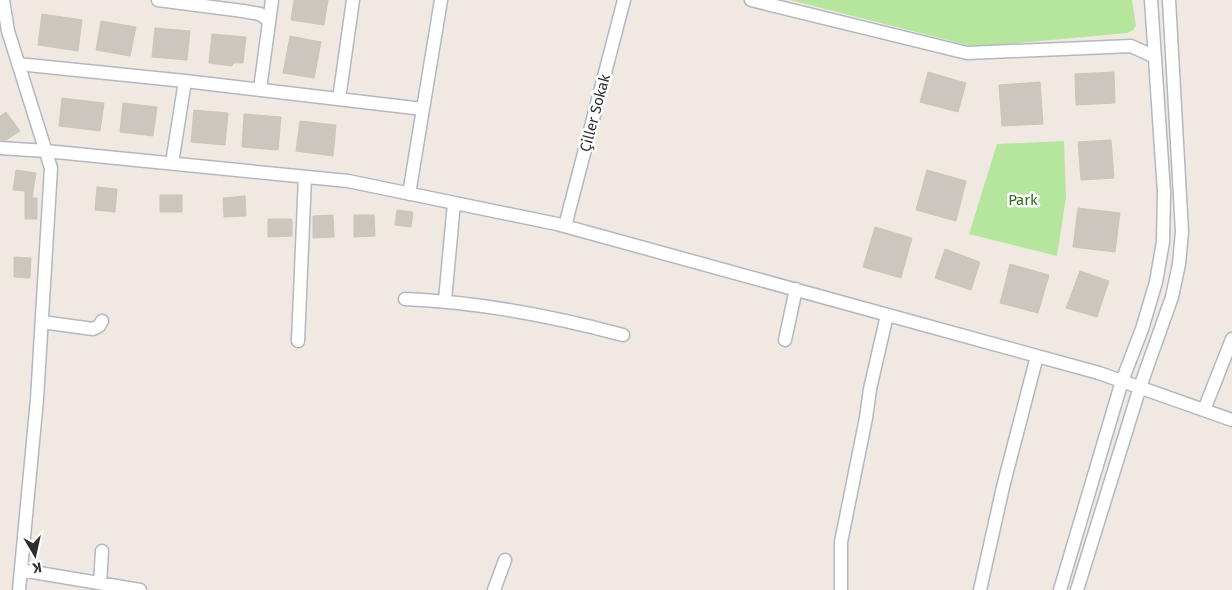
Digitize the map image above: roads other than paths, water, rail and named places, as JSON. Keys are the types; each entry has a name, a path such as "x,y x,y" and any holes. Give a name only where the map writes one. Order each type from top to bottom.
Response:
{"street":[{"path":"3,0 8,31 51,168 37,399 20,590"},
{"path":"158,0 260,14 269,21"},
{"path":"260,89 272,0"},
{"path":"339,99 353,0"},
{"path":"410,194 440,0"},
{"name":"Çiller Sokak","path":"565,226 624,0"},
{"path":"751,0 967,54 1131,46 1155,57"},
{"path":"1060,590 1122,380 1142,329 1156,282 1163,242 1164,192 1152,0"},
{"path":"1077,590 1140,387 1172,297 1179,264 1182,232 1169,0"},
{"path":"18,64 260,89 423,109"},
{"path":"172,163 185,81"},
{"path":"0,148 46,150 348,181 565,226 1099,373 1232,420"},
{"path":"298,341 305,177"},
{"path":"446,300 454,203"},
{"path":"785,340 796,290"},
{"path":"405,298 446,300 492,306 582,324 623,335"},
{"path":"842,590 840,542 866,418 870,389 887,314"},
{"path":"42,322 93,329 99,326 102,321"},
{"path":"1204,410 1232,339"},
{"path":"980,590 1003,487 1037,356"},
{"path":"100,583 102,551"},
{"path":"494,590 505,560"},
{"path":"21,570 140,590"}],"park label":[{"name":"Park","path":"1023,200"}]}
